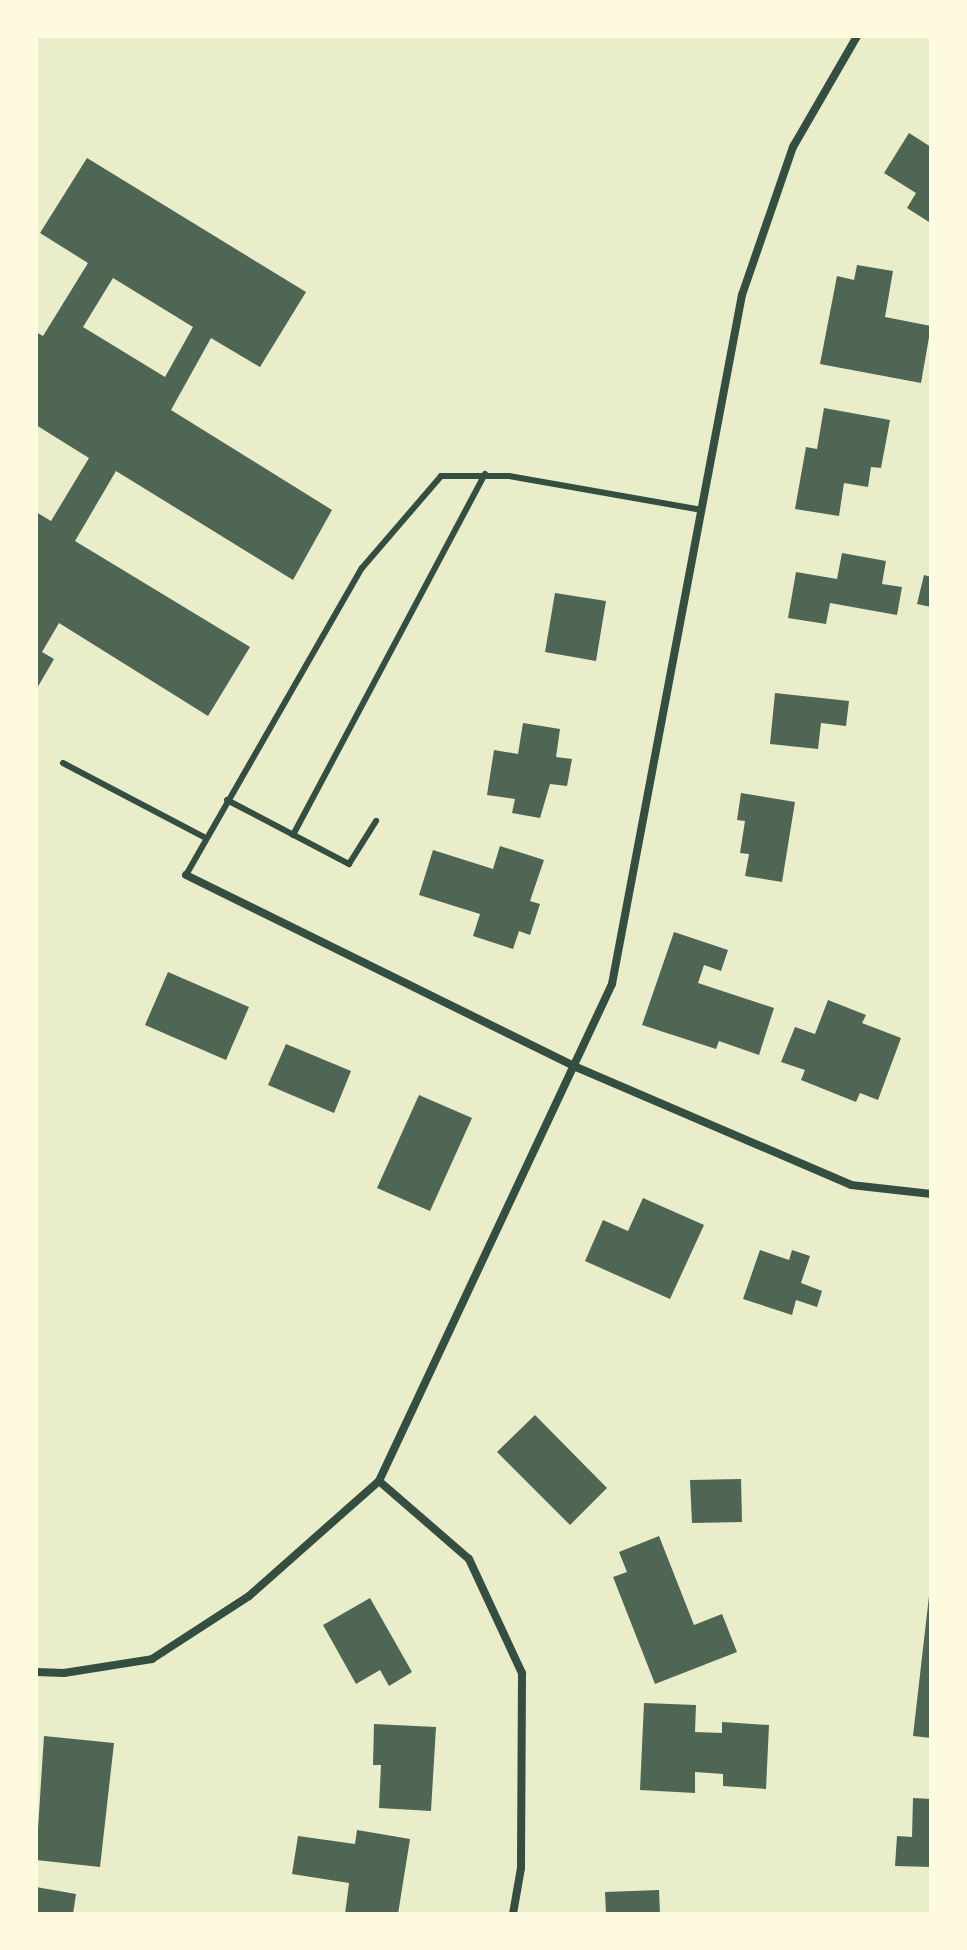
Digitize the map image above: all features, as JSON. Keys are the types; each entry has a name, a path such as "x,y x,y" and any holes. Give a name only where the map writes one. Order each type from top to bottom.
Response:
{"street":[{"path":"36,1672 64,1673 152,1659 249,1596 379,1481 576,1067 612,984 742,295 793,147 857,36"},
{"path":"186,875 576,1067 851,1185 931,1194"},
{"path":"379,1481 469,1559 522,1673 521,1868 513,1914"}],"lane":[{"path":"186,875 362,568 441,476 485,474 702,510"},
{"path":"293,835 485,474"},
{"path":"63,763 206,838"},
{"path":"227,800 349,864 376,821"}],"building":[{"path":"909,133 931,147 929,222 907,208 916,193 884,173"},
{"path":"87,158 306,292 260,367 211,338 171,410 332,510 293,580 116,471 75,541 250,647 208,716 59,623 42,652 54,659 36,690 36,512 51,521 89,458 36,425 36,332 43,336 88,263 40,233","holes":["113,278 193,327 165,377 83,327"]},
{"path":"857,265 893,271 885,317 931,326 921,383 820,364 837,276 854,280"},
{"path":"824,408 890,420 881,468 871,467 868,487 844,483 839,516 795,509 806,447 817,449"},
{"path":"842,553 886,561 882,584 902,587 897,615 830,603 826,624 788,618 796,572 837,579"},
{"path":"924,575 931,577 931,607 917,604"},
{"path":"555,593 606,601 596,661 545,652"},
{"path":"775,693 849,701 846,726 821,723 818,749 770,744"},
{"path":"523,723 560,729 556,757 572,759 567,786 550,784 540,818 512,813 515,799 487,795 494,750 518,754"},
{"path":"741,793 795,802 782,882 745,876 749,854 740,853 745,821 737,820"},
{"path":"500,846 544,860 530,901 540,904 530,935 519,931 513,949 473,936 480,914 419,895 433,850 493,869"},
{"path":"674,932 728,950 721,971 704,965 698,983 774,1008 759,1055 719,1041 716,1049 642,1025"},
{"path":"168,972 249,1007 226,1060 145,1025"},
{"path":"828,1000 866,1015 862,1023 901,1038 878,1100 860,1093 856,1102 801,1080 805,1070 781,1062 795,1027 815,1034"},
{"path":"286,1044 351,1071 334,1113 268,1085"},
{"path":"419,1095 472,1118 430,1211 377,1188"},
{"path":"643,1198 704,1225 670,1299 585,1261 603,1220 628,1231"},
{"path":"760,1250 789,1260 792,1250 810,1256 801,1283 822,1291 817,1307 796,1300 792,1315 743,1299"},
{"path":"535,1415 607,1488 570,1525 497,1452"},
{"path":"741,1479 742,1522 692,1523 690,1480"},
{"path":"659,1536 694,1625 722,1614 737,1652 655,1684 613,1577 627,1572 619,1552"},
{"path":"931,1597 931,1738 913,1736"},
{"path":"370,1598 412,1672 389,1686 380,1670 356,1684 323,1625"},
{"path":"644,1703 696,1705 695,1732 722,1733 722,1722 769,1725 766,1789 723,1786 723,1774 695,1772 695,1793 640,1790"},
{"path":"374,1724 436,1727 431,1811 379,1808 381,1765 373,1765"},
{"path":"44,1736 114,1743 100,1867 36,1860"},
{"path":"913,1798 931,1799 931,1867 895,1866 897,1836 912,1837"},
{"path":"357,1830 410,1839 398,1914 345,1914 349,1883 292,1874 298,1836 355,1844"},
{"path":"36,1887 76,1894 73,1914 36,1914"},
{"path":"659,1890 660,1914 606,1914 605,1892"}]}
